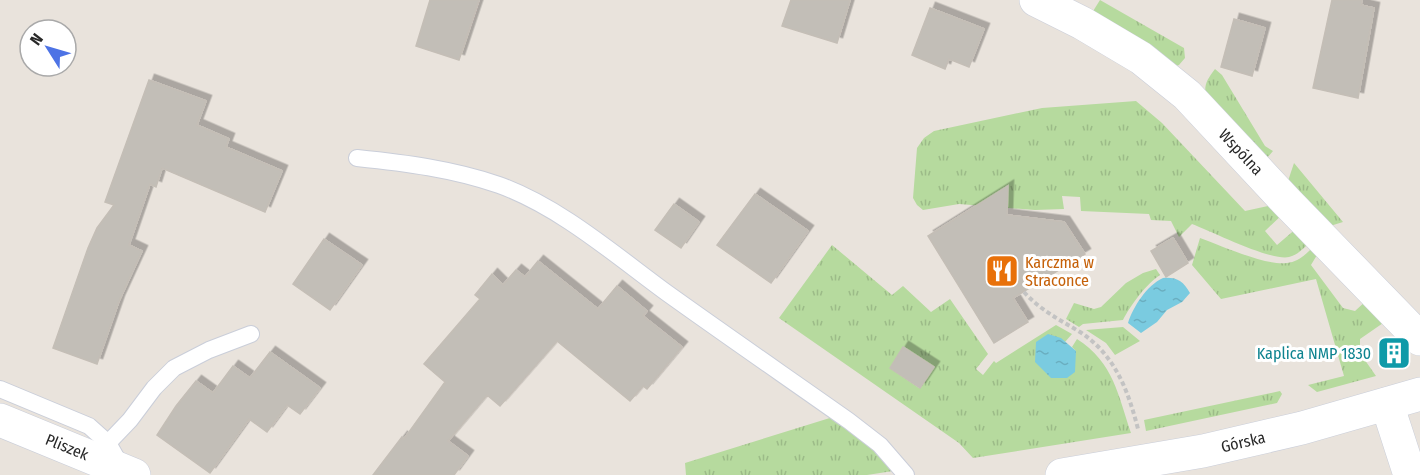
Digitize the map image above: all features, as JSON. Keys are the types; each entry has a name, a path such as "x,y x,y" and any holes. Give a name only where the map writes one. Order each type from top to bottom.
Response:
{"street":[{"name":"Wspólna","path":"1036,0 1082,23 1141,58 1179,88 1420,339"},
{"name":"Górska","path":"1062,475 1214,448 1302,428 1420,394"},
{"path":"1387,404 1410,475"},
{"name":"Pliszek","path":"0,420 122,463"}],"lane":[{"path":"357,158 406,163 460,173 501,186 543,206 591,237 849,421 880,445 906,475"},
{"path":"122,463 130,420 154,388 174,369 209,350 251,334"},
{"path":"0,389 89,426 122,463"}],"path":[{"path":"1024,292 1034,303 1095,343 1105,353 1124,384 1139,436"}],"green space":[{"path":"1100,0 1184,48 1185,58 1179,65 1171,68 1090,16"},
{"path":"1215,69 1222,75 1265,146 1273,151 1267,158 1207,101 1206,84"},
{"path":"1136,101 1162,123 1245,211 1268,206 1284,213 1265,231 1277,245 1298,227 1311,241 1295,255 1280,257 1241,245 1192,224 1179,237 1171,221 1151,220 1149,214 1081,211 1080,197 1062,196 1064,209 1035,210 959,204 923,210 913,198 917,148 924,138 934,131 1042,108"},
{"path":"1294,163 1343,222 1330,226 1287,184"},
{"path":"1200,238 1244,255 1278,263 1295,261 1315,245 1320,250 1311,265 1343,308 1355,311 1367,300 1386,321 1360,339 1360,353 1376,376 1317,392 1308,385 1344,376 1316,279 1221,299 1192,265"},
{"path":"832,245 892,295 903,286 931,312 950,299 988,354 976,369 983,375 994,361 996,363 1056,325 1072,334 1065,342 1049,334 1076,351 1072,347 1077,339 1099,358 1113,381 1131,433 973,458 959,443 779,318","holes":["904,347 933,367 919,388 890,368"]},
{"path":"1156,269 1160,275 1139,295 1123,320 1083,324 1079,327 1066,319 1074,303 1094,309 1101,307 1126,283 1143,273"},
{"path":"1123,327 1140,341 1115,355 1106,343 1086,330"},
{"path":"1280,391 1282,394 1277,403 1146,431 1144,420"},
{"path":"833,417 880,453 893,471 867,475 686,475 685,463"}],"water":[{"path":"1163,278 1179,281 1190,293 1182,302 1167,310 1157,322 1141,333 1128,323 1130,317 1146,291"},
{"path":"1048,334 1061,338 1076,351 1075,372 1067,378 1051,378 1035,362 1036,342"}],"building":[{"path":"430,0 479,0 459,60 416,46"},
{"path":"791,0 850,0 837,43 782,26"},
{"path":"1332,0 1362,0 1361,5 1374,8 1358,98 1313,88"},
{"path":"930,8 984,29 969,67 949,59 945,69 912,55"},
{"path":"1234,19 1265,28 1252,76 1221,67"},
{"path":"149,80 206,101 197,125 229,139 226,147 282,171 265,212 162,168 156,187 150,184 129,245 142,251 119,301 97,364 53,348 88,248 97,228 114,205 105,202"},
{"path":"1008,186 1007,215 1064,222 1085,254 1013,298 1028,322 994,343 928,236"},
{"path":"755,194 808,231 771,283 717,245"},
{"path":"674,204 699,222 681,248 655,230"},
{"path":"1173,238 1188,263 1166,277 1151,251"},
{"path":"324,239 362,265 330,310 293,284"},
{"path":"538,261 598,309 617,286 647,311 643,316 682,347 647,389 643,386 630,401 557,341 500,406 487,395 448,441 468,456 454,475 373,475 402,437 404,439 445,382 424,364 480,299 475,295 492,274 503,285 516,270 525,277"},
{"path":"903,347 934,367 920,388 890,368"},
{"path":"270,352 320,388 300,414 287,405 267,432 249,419 210,473 157,435 196,381 213,393 233,366 250,378"}],"place":[{"name":"Karczma w Straconce","path":"1002,271"},
{"name":"Kaplica NMP 1830","path":"1394,353"}]}
